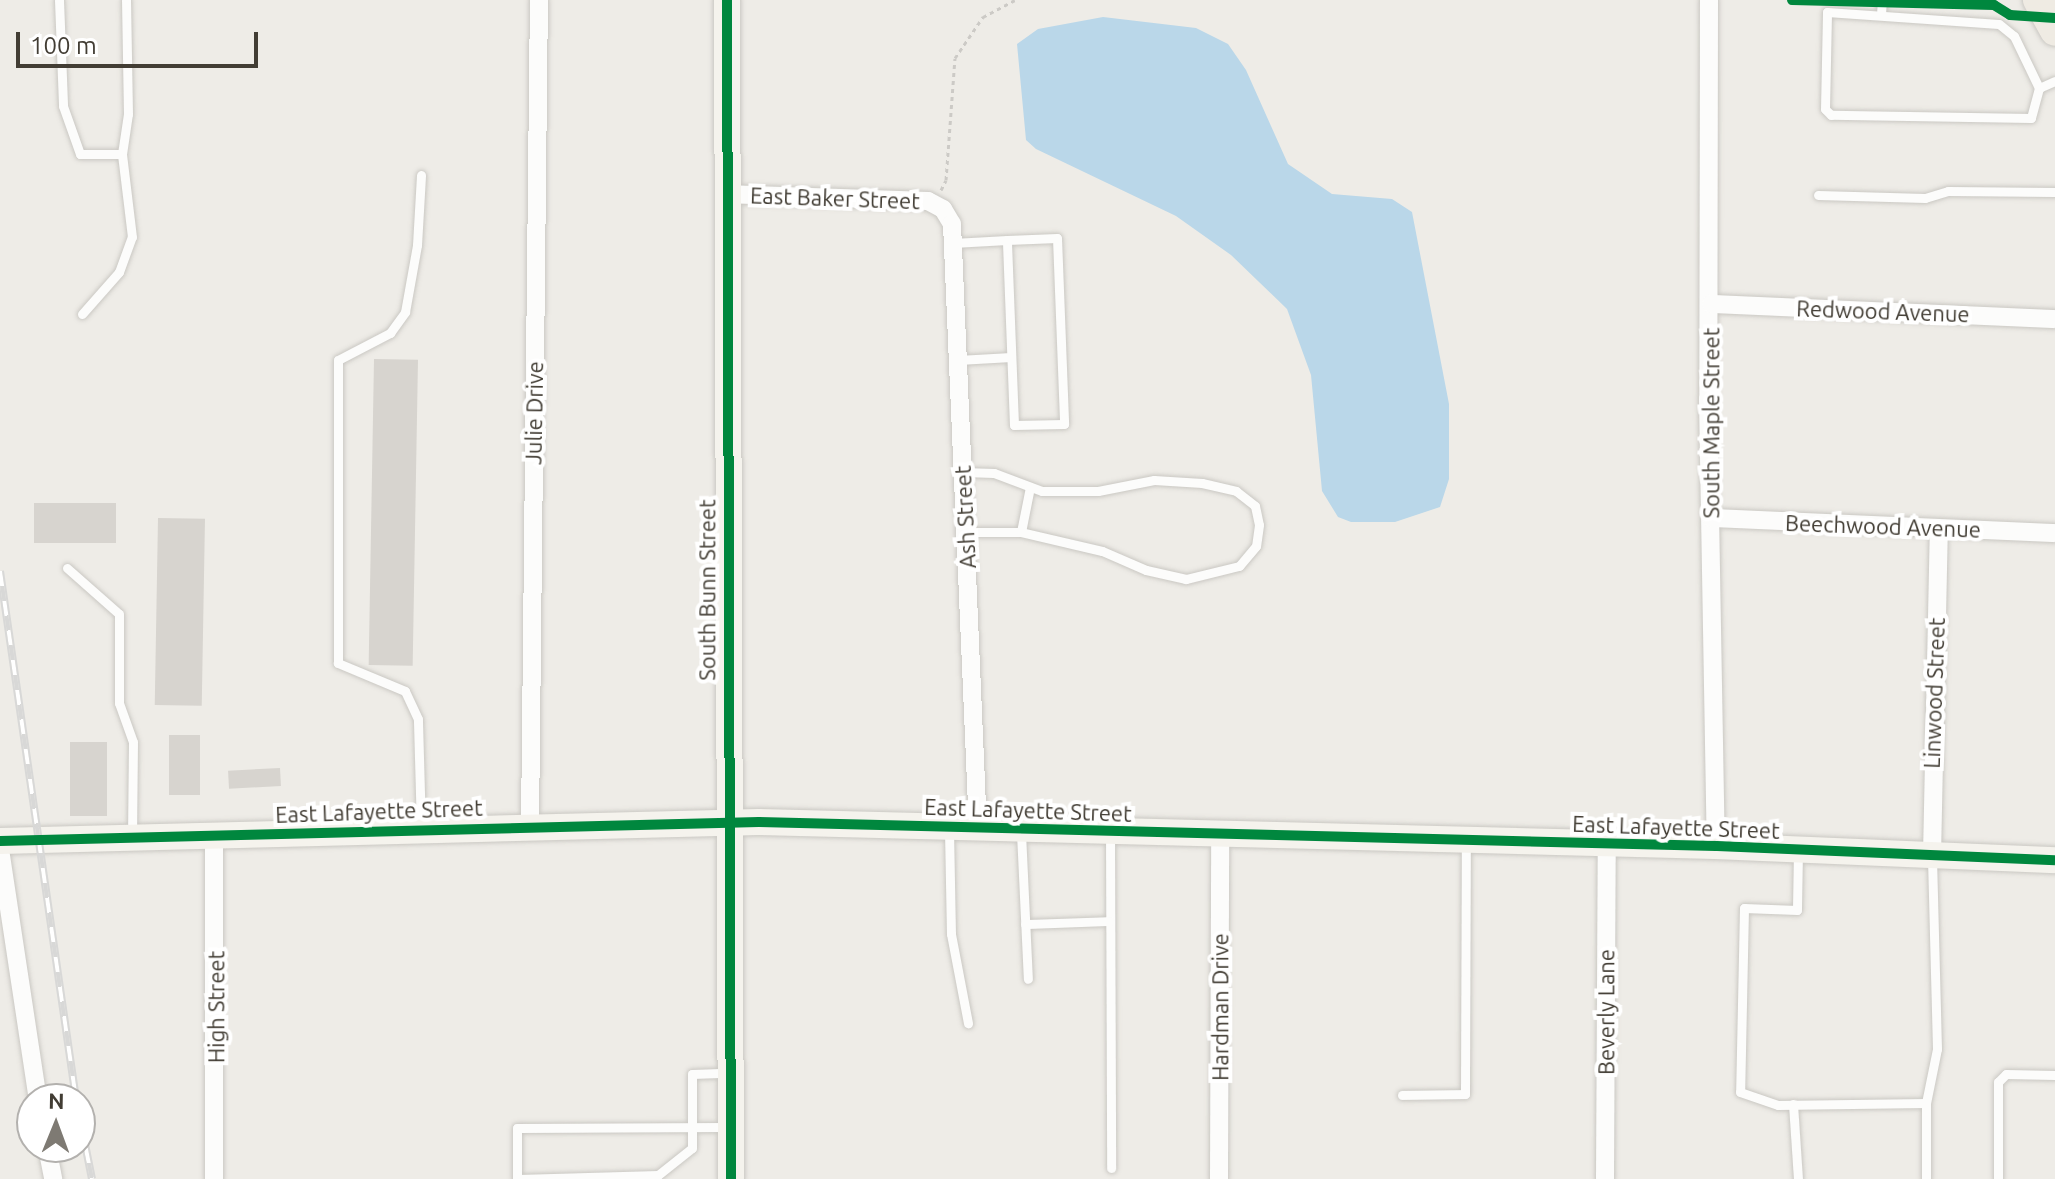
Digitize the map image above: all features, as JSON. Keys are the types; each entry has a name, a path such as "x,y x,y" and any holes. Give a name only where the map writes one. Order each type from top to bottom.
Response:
{"main road":[{"path":"2038,0 2055,31"}],"street":[{"name":"Julie Drive","path":"530,826 539,0"},
{"name":"South Bunn Street","path":"727,0 724,194 731,1179"},
{"name":"South Maple Street","path":"1709,0 1716,846"},
{"name":"East Baker Street","path":"724,194 939,206"},
{"name":"Ash Street","path":"939,206 952,224 978,828"},
{"name":"Redwood Avenue","path":"1711,304 2055,319"},
{"name":"Beechwood Avenue","path":"1711,518 2055,533"},
{"name":"Linwood Street","path":"1932,856 1939,529"},
{"name":"East Lafayette Street","path":"0,841 728,822 1716,846 2055,860"},
{"name":"High Street","path":"214,835 214,1179"},
{"name":"Hardman Drive","path":"1219,1179 1220,836"},
{"name":"Beverly Lane","path":"1605,1179 1607,845"},
{"path":"0,849 36,1083"}],"lane":[{"path":"59,0 63,106 80,154 122,154"},
{"path":"82,314 119,272 132,237 122,154 128,114 126,0"},
{"path":"1881,14 1882,0"},
{"path":"1827,12 1999,24 2014,36 2039,88 2031,118 1831,115 1825,109 1827,12"},
{"path":"2039,88 2055,81"},
{"path":"421,175 417,245 405,312 390,333 338,360 338,663 405,691 418,719 421,829"},
{"path":"1818,195 1925,198 1948,191 2055,192"},
{"path":"953,243 1007,240 1057,238 1064,424 1014,425 1007,240"},
{"path":"958,360 1011,357"},
{"path":"963,472 994,473 1042,491 1098,491 1175,480 1236,491 1255,506 1256,546 1239,566 1186,579 1146,570 1102,551 1021,532 965,532"},
{"path":"1021,532 1030,487"},
{"path":"67,568 119,614 119,703 133,742 132,838"},
{"path":"949,827 951,934 968,1023"},
{"path":"1021,829 1028,979"},
{"path":"1110,832 1111,1168"},
{"path":"1402,1095 1465,1094 1466,842"},
{"path":"1798,851 1797,910 1744,908 1740,1092 1793,1104 1926,1103"},
{"path":"1926,1179 1926,1103 1937,1049 1932,856"},
{"path":"1025,924 1110,921"},
{"path":"730,1073 692,1074 693,1127 692,1148 658,1175 518,1179 517,1128 693,1127 730,1127"},
{"path":"1998,1179 1998,1082 2006,1074 2055,1075"},
{"path":"1793,1104 1798,1179"}],"path":[{"path":"939,206 946,180 955,58 983,17 1015,0"}],"water":[{"path":"1103,17 1196,28 1228,44 1246,70 1288,164 1332,194 1392,199 1412,212 1449,404 1449,479 1440,507 1395,522 1351,522 1338,517 1322,491 1311,375 1287,309 1231,255 1176,216 1036,149 1026,140 1017,44 1038,29"}],"building":[{"path":"374,359 418,360 413,666 369,665"},
{"path":"34,503 116,503 116,543 34,543"},
{"path":"158,518 205,519 202,706 155,705"},
{"path":"169,735 200,735 200,795 169,795"},
{"path":"70,742 107,742 107,816 70,816"},
{"path":"280,768 281,786 229,789 228,771"}],"railway":[{"path":"0,571 74,1083"},
{"path":"89,1163 92,1179"}],"cycle path":[{"path":"727,0 731,1179"},
{"path":"1792,0 1994,5 2010,15 2055,18"},
{"path":"0,841 759,822 1716,846 2055,860"}]}
